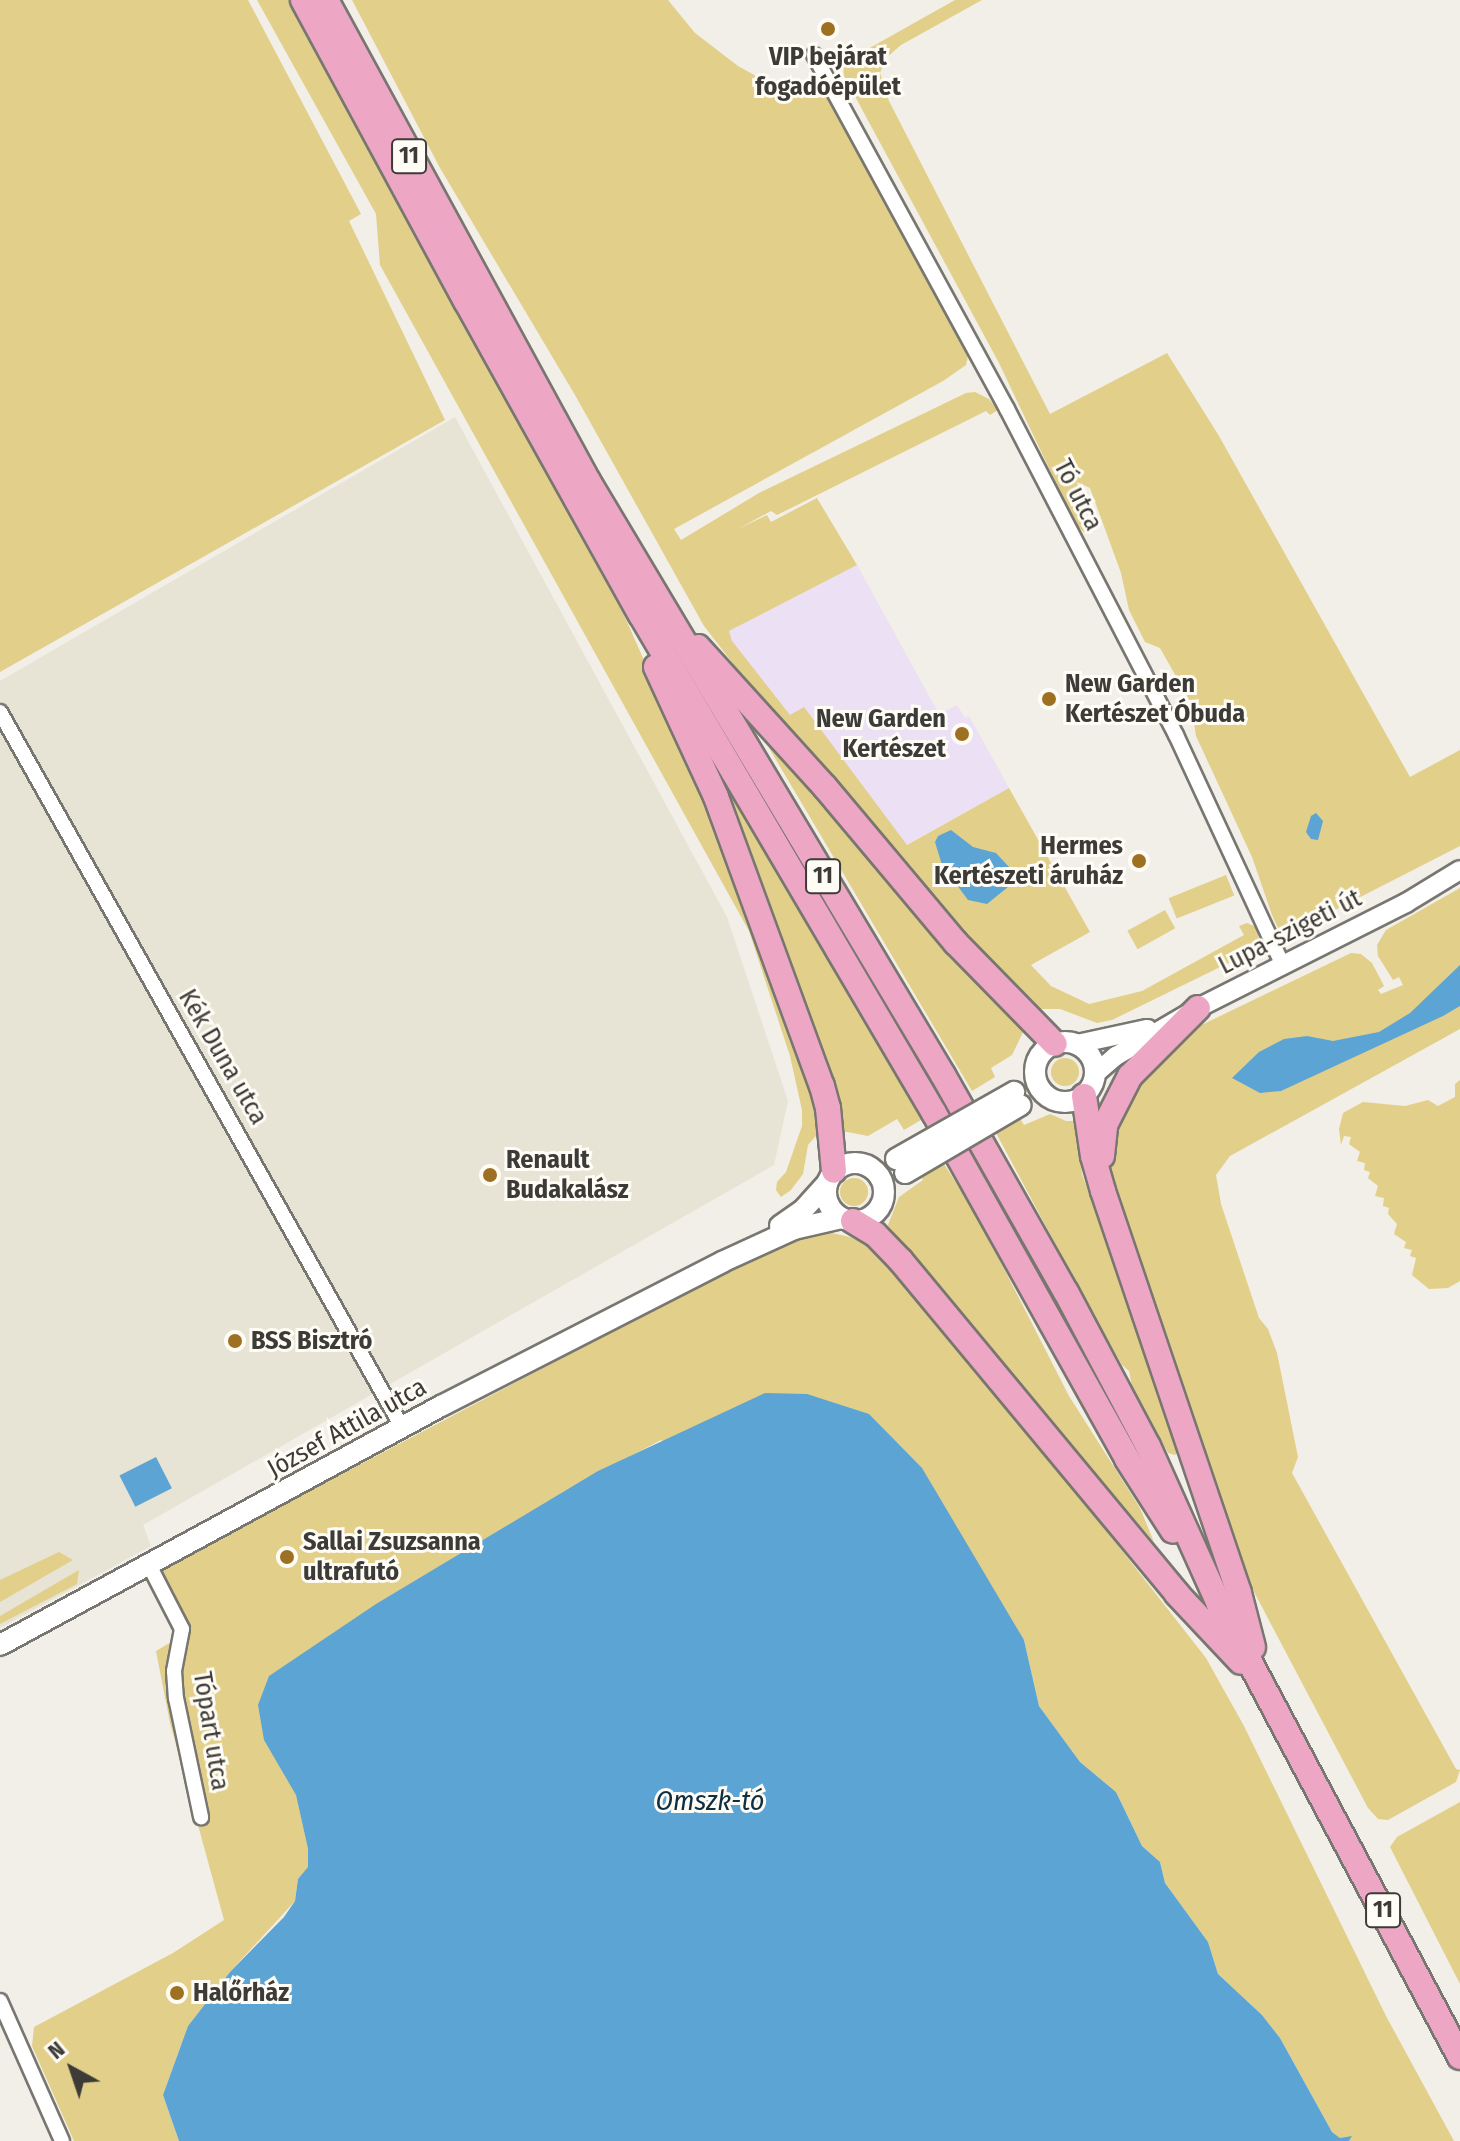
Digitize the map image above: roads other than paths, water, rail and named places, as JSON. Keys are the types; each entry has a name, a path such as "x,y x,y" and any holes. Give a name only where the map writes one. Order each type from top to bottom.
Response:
{"main road":[{"name":"11","path":"303,0 458,287 652,612 1127,1459 1219,1604 1460,2057"},
{"name":"11","path":"326,0 652,612"},
{"path":"652,612 825,787 956,943 1066,1044 1092,1058 1095,1074 1084,1096 1103,1191 1239,1593 1262,1685"},
{"path":"652,612 652,659 716,797 822,1086 828,1108 830,1177 827,1203 848,1220 875,1234 901,1261 1177,1594 1262,1685"},
{"path":"1103,1191 1105,1125 1130,1076 1198,1008"},
{"path":"1018,1099 1035,1073 1040,1055 1066,1044"},
{"path":"1035,1073 1038,1084 1048,1096"},
{"path":"830,1177 851,1163 900,1166 1018,1099 1048,1096 1066,1102 1084,1096"},
{"path":"870,1166 881,1178 884,1193"},
{"path":"848,1220 871,1216 900,1166"},
{"name":"József Attila utca","path":"722,1262 803,1210 830,1177"},
{"name":"József Attila utca","path":"0,1645 402,1427 722,1262 794,1229 848,1220"}],"street":[{"name":"Tó utca","path":"814,55 1007,409 1176,735 1283,965"},
{"name":"Kék Duna utca","path":"0,712 402,1427"},
{"name":"Lupa-szigeti út","path":"1406,903 1460,870"},
{"name":"Lupa-szigeti út","path":"1095,1074 1116,1056 1198,1008 1406,903 1460,881"},
{"name":"Lupa-szigeti út","path":"1066,1044 1119,1038 1198,1008"},
{"name":"Tópart utca","path":"149,1565 182,1629 174,1671 176,1698 201,1817"},
{"path":"0,2001 62,2141"}],"water":[{"path":"1316,813 1323,821 1318,840 1311,839 1306,832 1311,816"},
{"path":"951,830 973,847 996,853 1009,867 1008,887 987,904 968,900 942,865 935,842 938,836"},
{"path":"1460,965 1460,1006 1443,1016 1281,1091 1260,1093 1232,1078 1259,1052 1284,1039 1307,1036 1333,1041 1379,1032 1410,1013"},
{"name":"Omszk-tó","path":"765,1393 807,1394 869,1414 922,1468 1024,1640 1039,1706 1080,1762 1116,1792 1142,1846 1160,1862 1165,1883 1208,1942 1218,1974 1262,2015 1280,2038 1332,2132 1340,2138 1352,2136 1349,2141 179,2141 163,2095 188,2026 230,1972 284,1917 295,1901 298,1879 308,1867 308,1849 296,1795 264,1740 258,1705 269,1676 376,1604 598,1471"},
{"path":"156,1457 172,1488 135,1507 119,1476"}],"place":[{"name":"VIP bejárat fogadóépület","path":"828,29"},
{"name":"New Garden Kertészet Óbuda","path":"1049,699"},
{"name":"New Garden Kertészet","path":"962,734"},
{"name":"Hermes Kertészeti áruház","path":"1139,861"},
{"name":"Renault Budakalász","path":"490,1175"},
{"name":"BSS Bisztró","path":"235,1341"},
{"name":"Sallai Zsuzsanna ultrafutó","path":"287,1557"},
{"name":"Halőrház","path":"177,1993"}]}
